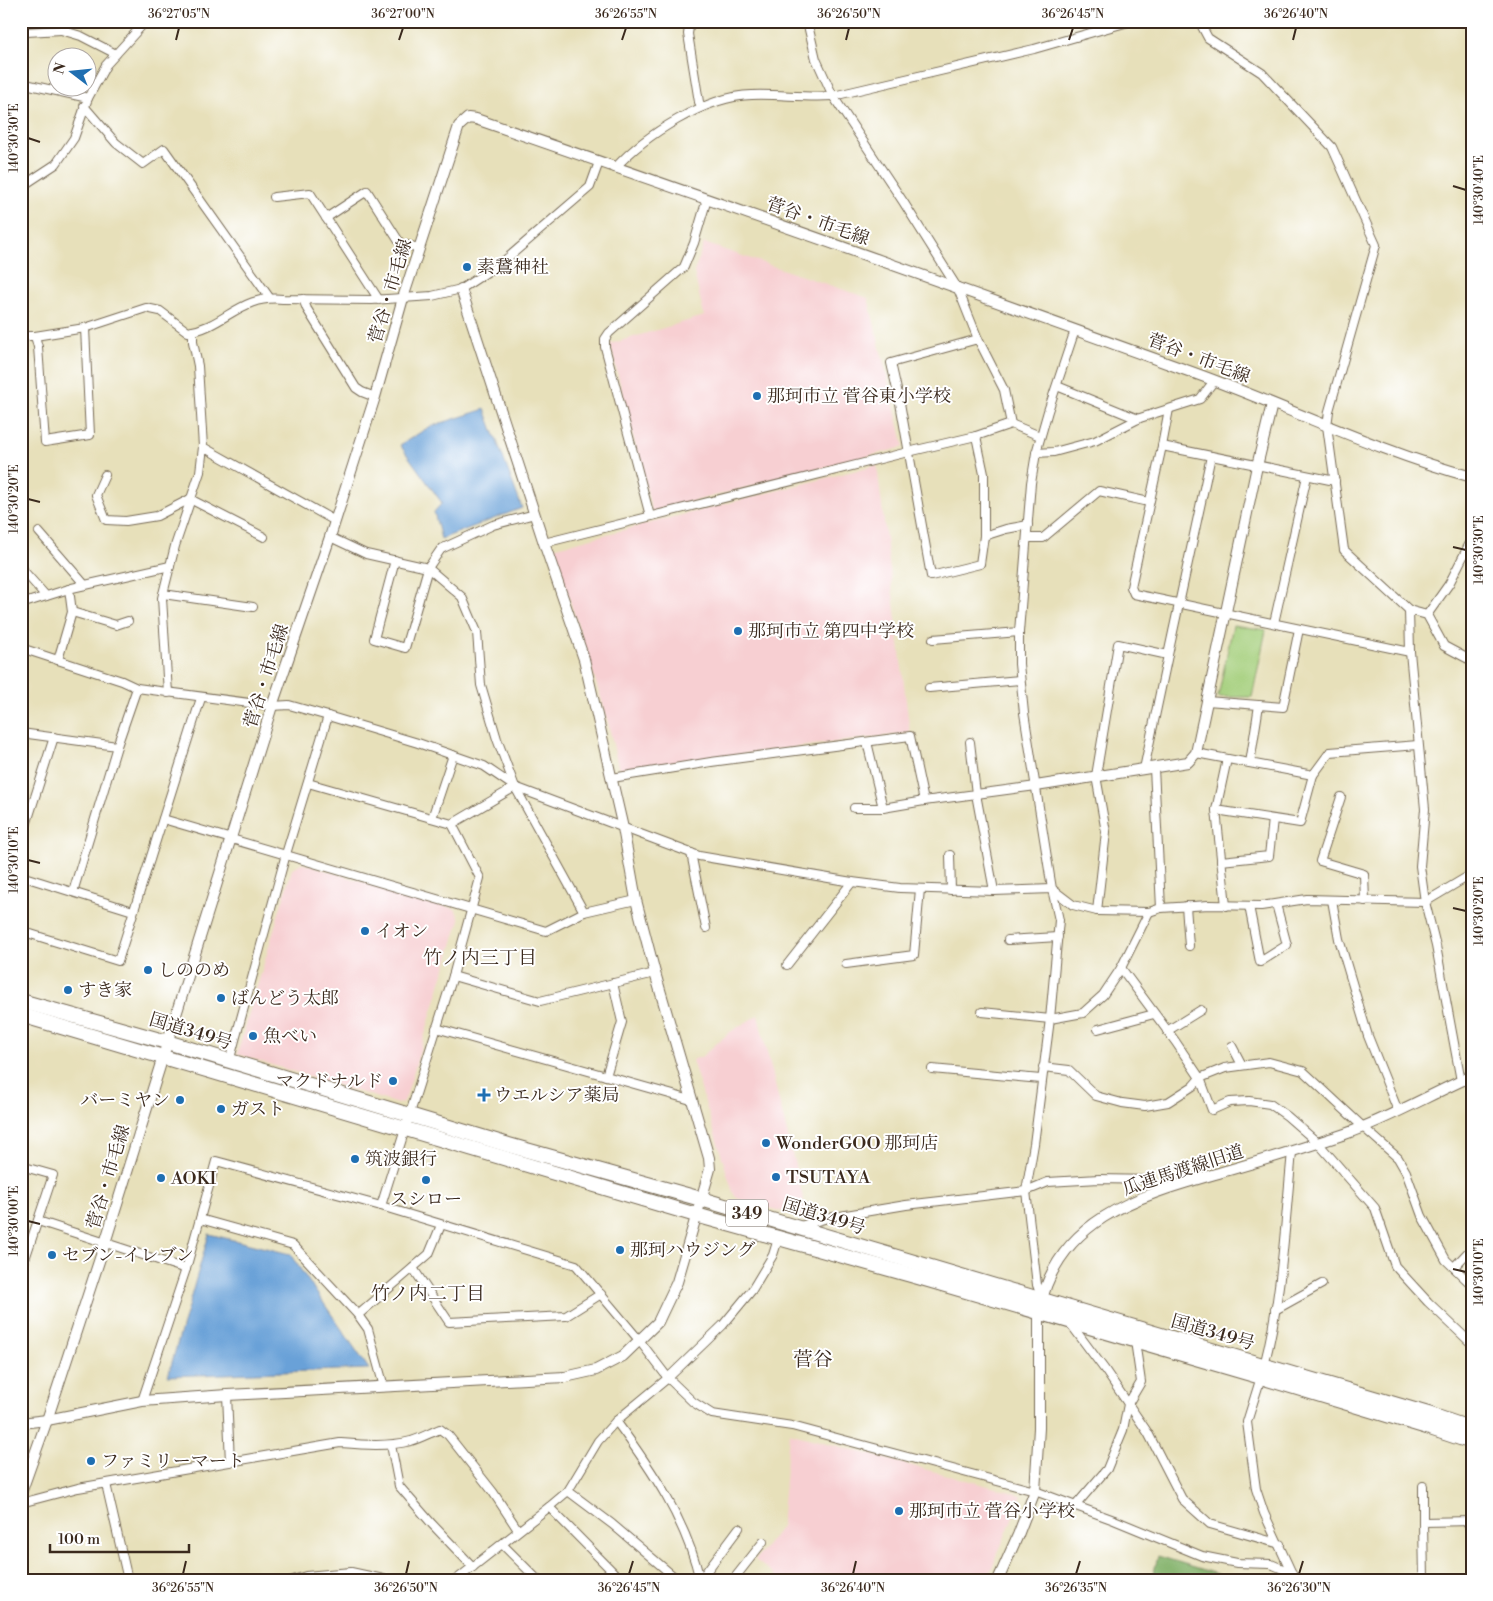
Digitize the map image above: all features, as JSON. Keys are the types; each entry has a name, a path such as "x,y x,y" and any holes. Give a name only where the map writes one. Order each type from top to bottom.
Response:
{"highway":[{"name":"国道349号","path":"21,1001 167,1042 408,1122 696,1214 778,1238 1041,1306 1068,1321 1135,1341 1428,1414 1472,1429"},
{"name":"国道349号","path":"21,1015 162,1056 408,1122 521,1149 701,1199 795,1227 1041,1306 1262,1372 1472,1442"}],"street":[{"path":"61,30 73,21"},
{"path":"98,80 106,65 146,21"},
{"path":"690,21 688,34 698,102 701,106"},
{"path":"807,21 816,58 833,96 958,289 978,339 1004,390 1011,424"},
{"path":"615,168 628,154 662,130 701,106 725,99 750,95 816,98 833,96 1034,49 1132,21"},
{"path":"1199,21 1208,38 1262,73 1332,148 1376,245 1329,411 1327,426 1344,550 1409,610 1427,615 1444,646 1472,662"},
{"path":"21,36 27,32 61,30 81,36 116,54"},
{"path":"21,84 48,90"},
{"path":"21,187 56,164 74,138 88,98"},
{"path":"84,106 116,143 143,164 164,149 269,297"},
{"name":"菅谷・市毛線","path":"21,1493 105,1243 272,706 330,537 375,397 419,248 459,126 468,118 476,119 707,199 1075,330 1214,381 1438,468 1472,477"},
{"path":"21,336 35,336 85,328 146,308 160,311 188,332 199,330 248,303 269,297 379,300 432,296 461,289 504,261 590,186 599,162"},
{"path":"326,218 367,191 400,243 419,248"},
{"path":"274,197 310,193 379,300"},
{"path":"650,516 605,347 605,339 609,333 684,267 694,243 707,199"},
{"path":"21,1423 47,1420 142,1401 565,1377 596,1370 623,1356 658,1322 677,1282 710,1169 709,1158 655,973 636,900 623,828 584,658 544,543 461,289"},
{"path":"303,299 307,309 356,388 375,397"},
{"path":"35,336 38,347 45,442 90,435 85,328"},
{"path":"1041,1306 1036,1285 1026,1191 1050,1019 1059,920 1052,889 1024,713 1020,680 1019,632 1030,482 1040,436 1075,330"},
{"path":"168,693 163,594 190,499 200,472 203,447 198,366 192,331"},
{"path":"976,436 984,474 984,536 980,564 931,576 891,363 978,339"},
{"path":"1036,453 1054,452 1095,441 1138,419 1200,399 1214,381"},
{"path":"1057,386 1138,419"},
{"path":"854,808 883,808 924,800 1036,786 1188,762 1196,753 1272,404"},
{"path":"1169,409 1131,587 1134,594 1410,652"},
{"path":"544,543 976,436 1011,424 1040,436"},
{"path":"1162,446 1335,481"},
{"path":"203,447 335,521"},
{"path":"1161,908 1149,769 1168,656 1211,456"},
{"path":"105,475 96,495 106,520 126,521 157,516 190,499"},
{"path":"1274,624 1307,476"},
{"path":"1027,538 1043,538 1099,492 1150,502"},
{"path":"190,499 264,537"},
{"path":"395,560 374,639 405,648 428,568 441,549 493,525 535,514"},
{"path":"984,536 1028,525"},
{"path":"39,532 85,585"},
{"path":"330,537 366,554 428,568 462,597 477,632 481,685 496,738 515,787 584,912"},
{"path":"1427,615 1449,584 1472,538"},
{"path":"21,604 69,589 170,566"},
{"path":"21,568 46,596"},
{"path":"58,660 72,612 69,589"},
{"path":"163,594 253,607"},
{"path":"1409,610 1410,652 1425,809 1420,866 1425,902 1436,946 1461,1081"},
{"path":"72,612 116,625 128,621"},
{"path":"1207,702 1283,707 1299,629"},
{"path":"933,639 1019,632"},
{"path":"1097,911 1106,832 1096,776 1118,644 1168,656"},
{"path":"21,648 122,680 137,688 272,706 289,705 484,766 515,787 698,856 852,882 920,889 994,891 1052,889 1073,905 1097,911 1149,912 1161,908 1248,906 1307,899 1425,902 1470,876 1472,886"},
{"path":"929,688 1020,680"},
{"path":"73,892 117,746 137,688"},
{"path":"21,932 118,961 201,698"},
{"path":"1250,763 1259,705"},
{"path":"229,1062 286,854 328,716"},
{"path":"21,733 117,746"},
{"path":"612,778 711,762 910,736 924,800"},
{"path":"21,841 54,737"},
{"path":"867,742 883,808"},
{"path":"970,742 976,794 994,891"},
{"path":"1216,810 1300,823 1313,775 1330,752 1418,745"},
{"path":"1196,753 1313,775"},
{"path":"432,818 453,755"},
{"path":"1226,906 1216,810 1227,759"},
{"path":"308,783 452,824 480,878 453,976 381,1206"},
{"path":"452,824 515,787"},
{"path":"1341,797 1320,861 1364,874 1365,901"},
{"path":"163,819 546,931 584,912 636,900"},
{"path":"1222,862 1270,856 1273,819"},
{"path":"691,853 706,928"},
{"path":"950,856 951,890"},
{"path":"21,876 133,911"},
{"path":"787,965 852,882"},
{"path":"846,964 914,955 920,889"},
{"path":"1332,900 1339,939 1368,1036 1398,1111"},
{"path":"1248,906 1260,962 1287,944 1276,904"},
{"path":"1186,906 1189,946"},
{"path":"982,1012 1050,1019 1083,1013 1103,995 1121,968 1149,912"},
{"path":"1008,940 1058,937"},
{"path":"1121,968 1200,1078 1212,1110 1230,1102 1250,1101 1270,1104 1287,1116 1318,1144 1374,1208 1395,1266 1428,1302 1472,1344"},
{"path":"453,976 540,1001 655,973"},
{"path":"606,1076 622,1022 613,983"},
{"path":"1167,1031 1201,1010"},
{"path":"1098,1030 1154,1014"},
{"path":"436,1028 691,1100"},
{"path":"1232,1046 1242,1065"},
{"path":"1043,1066 1069,1070 1096,1096 1122,1103 1145,1106 1168,1102 1193,1086 1200,1078 1225,1068 1269,1062 1303,1071 1398,1158 1406,1172 1422,1216 1446,1260 1472,1285"},
{"path":"932,1069 1041,1079"},
{"name":"瓜連馬渡線旧道","path":"998,1580 1018,1536 1035,1491 1039,1428 1041,1306 1058,1261 1086,1232 1116,1209 1158,1191 1318,1144 1363,1127 1472,1076"},
{"path":"1292,1152 1275,1310 1262,1372 1247,1422 1256,1489 1264,1512 1294,1576"},
{"path":"142,1401 186,1269 216,1161 381,1206 576,1265 639,1340 668,1378 693,1402 712,1414 792,1426 1035,1491 1076,1505 1202,1556 1237,1563 1271,1564 1294,1576"},
{"path":"21,1166 53,1175 21,1271"},
{"path":"795,1227 828,1218 906,1205 1026,1191 1048,1182 1099,1179 1153,1180"},
{"path":"200,1219 293,1244 358,1315 368,1329 384,1387"},
{"path":"38,1221 186,1269"},
{"path":"358,1315 428,1254 441,1225"},
{"path":"456,1580 568,1491 598,1441 616,1421 668,1378 723,1326 752,1290 773,1255 778,1238"},
{"path":"1454,1267 1472,1248"},
{"path":"413,1268 449,1322 566,1316 600,1294"},
{"path":"1275,1310 1322,1284"},
{"path":"1068,1321 1148,1433 1182,1499 1210,1524 1280,1544"},
{"path":"1076,1505 1107,1469 1123,1430 1128,1404 1141,1382 1135,1341"},
{"path":"227,1395 230,1462"},
{"path":"616,1421 662,1488 683,1529 700,1580"},
{"path":"21,1503 78,1488 340,1443 391,1445 440,1429 448,1435 493,1492 518,1530"},
{"path":"391,1445 399,1486 473,1567"},
{"path":"106,1484 128,1580"},
{"path":"1423,1486 1424,1580"},
{"path":"568,1491 612,1524 678,1580"},
{"path":"550,1507 620,1580"},
{"path":"1424,1522 1470,1521 1472,1548"},
{"path":"700,1580 739,1528"},
{"path":"733,1580 763,1542"},
{"path":"502,1544 538,1580"},
{"path":"293,1580 350,1572 388,1580"}],"shaded area":[{"name":"那珂市立 菅谷東小学校","path":"704,243 868,298 904,447 652,512 610,344 704,316 694,272"},
{"name":"那珂市立 第四中学校","path":"877,465 910,733 622,769 618,766 606,714 553,548"},
{"path":"301,863 455,909 460,919 403,1102 398,1104 237,1054 292,869"},
{"path":"758,1015 807,1214 800,1217 739,1199 733,1193 692,1060 701,1057 730,1032"},
{"name":"那珂市立 菅谷小学校","path":"789,1433 1022,1495 987,1580 775,1580 775,1575 755,1560 781,1527"}],"green space":[{"path":"1233,625 1266,630 1252,697 1218,697"},
{"path":"1158,1556 1231,1578 1230,1580 1152,1580"}],"water":[{"path":"485,409 522,508 441,539 434,512 442,503 400,445 429,427"},
{"path":"209,1234 290,1254 369,1369 168,1376"}],"place":[{"name":"素鵞神社","path":"467,267"},
{"name":"那珂市立 菅谷東小学校","path":"757,396"},
{"name":"那珂市立 第四中学校","path":"738,631"},
{"name":"イオン","path":"365,931"},
{"name":"しののめ","path":"148,970"},
{"name":"すき家","path":"68,990"},
{"name":"ばんどう太郎","path":"221,998"},
{"name":"魚べい","path":"253,1036"},
{"name":"マクドナルド","path":"393,1081"},
{"name":"ウエルシア薬局","path":"484,1095"},
{"name":"バーミヤン","path":"180,1100"},
{"name":"ガスト","path":"221,1109"},
{"name":"WonderGOO 那珂店","path":"766,1143"},
{"name":"筑波銀行","path":"355,1159"},
{"name":"TSUTAYA","path":"776,1177"},
{"name":"AOKI","path":"161,1178"},
{"name":"スシロー","path":"426,1180"},
{"name":"那珂ハウジング","path":"620,1250"},
{"name":"セブン-イレブン","path":"52,1255"},
{"name":"ファミリーマート","path":"91,1461"},
{"name":"那珂市立 菅谷小学校","path":"899,1511"}],"district":[{"name":"竹ノ内三丁目","path":"480,957"},
{"name":"竹ノ内二丁目","path":"428,1293"},
{"name":"菅谷","path":"813,1359"}]}
